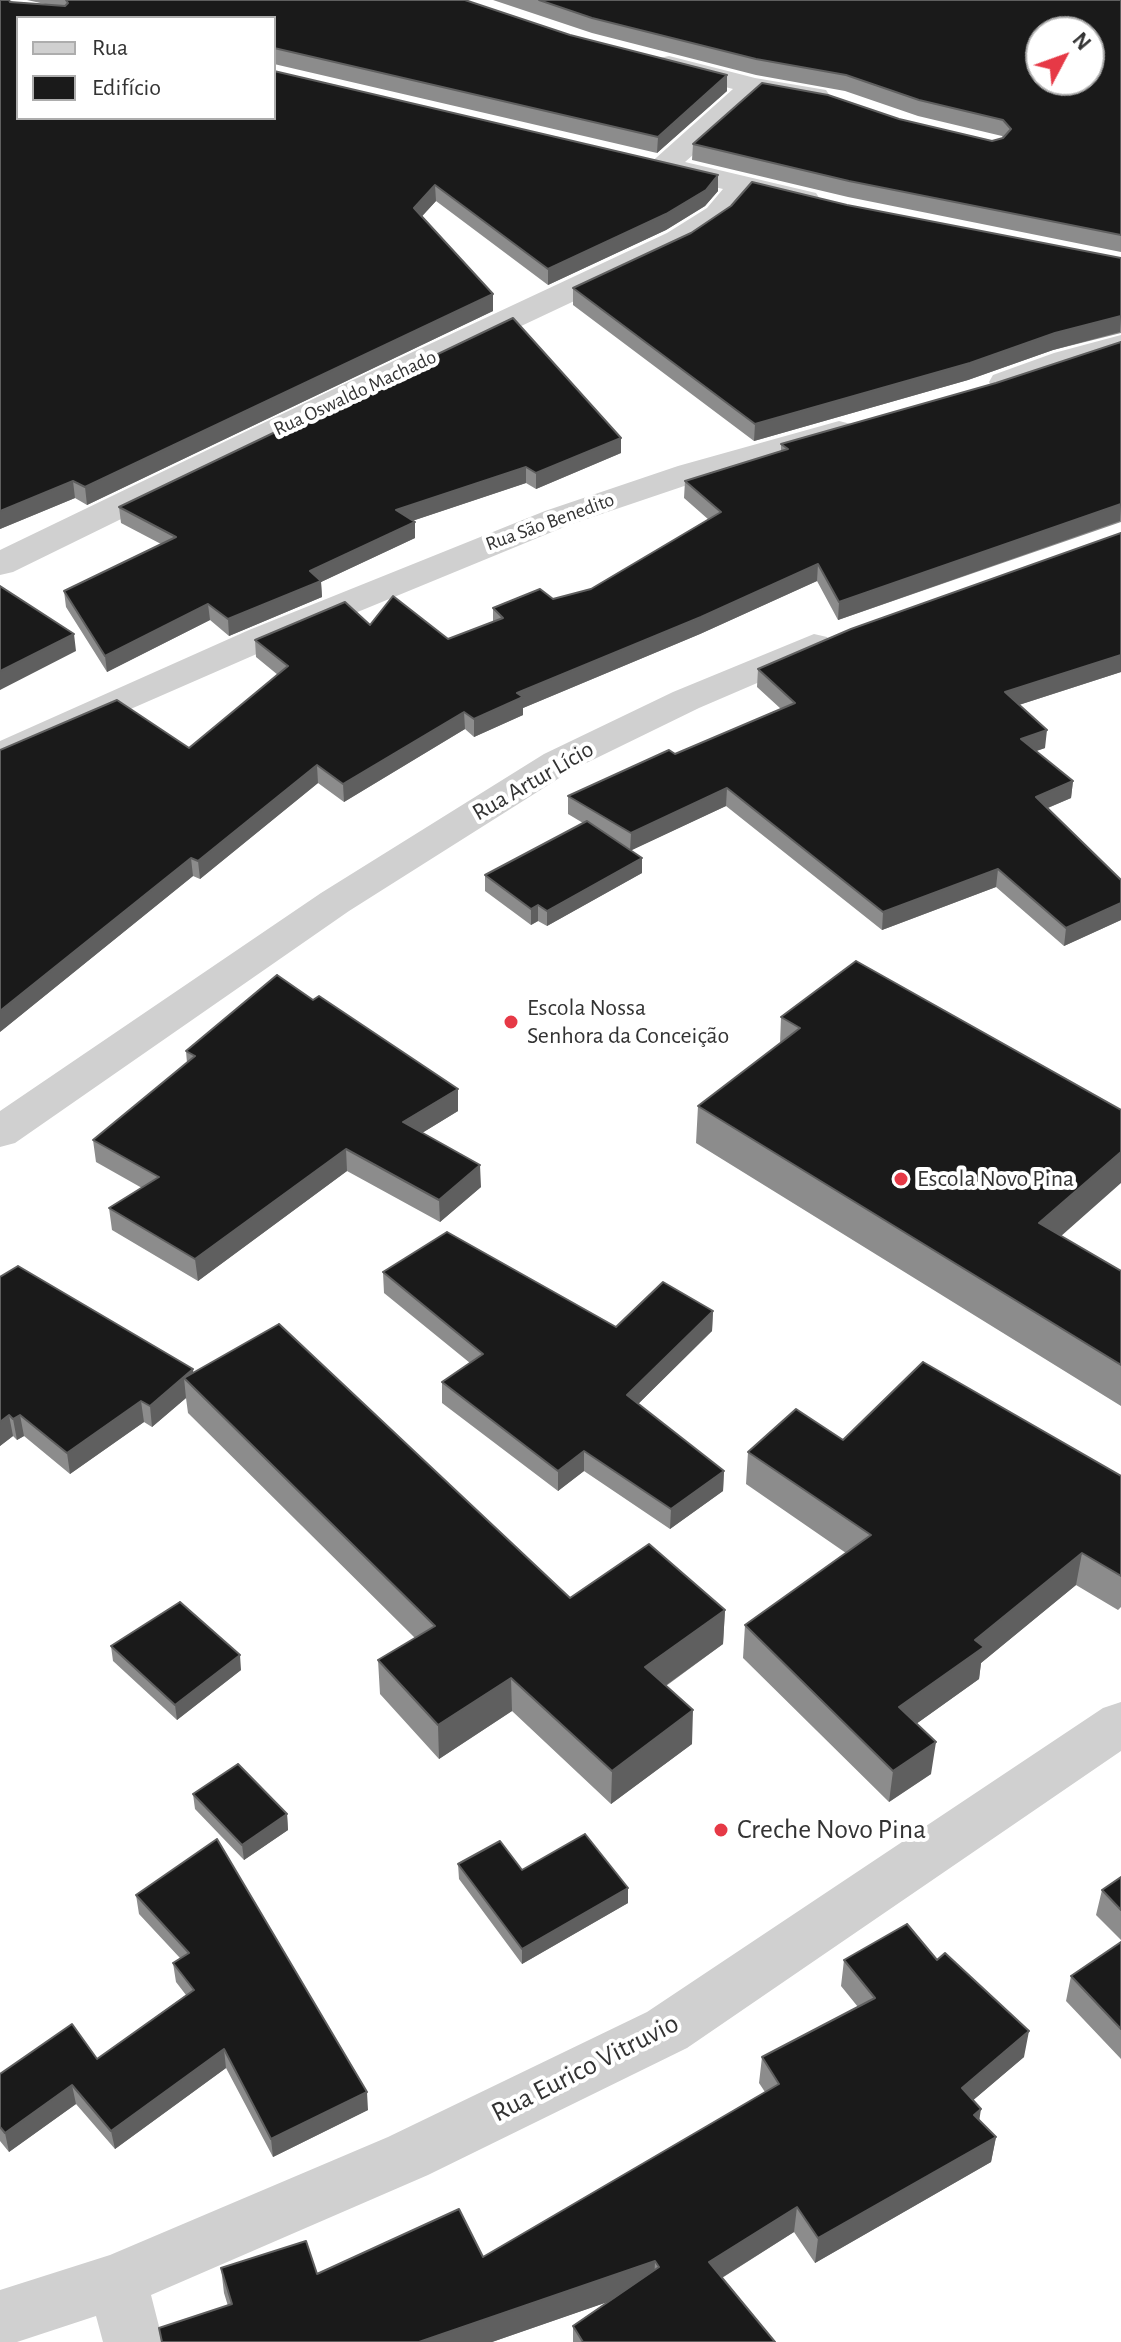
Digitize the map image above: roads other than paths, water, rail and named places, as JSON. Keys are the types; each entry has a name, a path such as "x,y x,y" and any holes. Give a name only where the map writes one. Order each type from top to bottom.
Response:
{"street":[{"path":"638,56 754,86 844,103"},
{"path":"664,166 754,86"},
{"path":"633,159 832,205"},
{"name":"Rua Oswaldo Machado","path":"0,564 352,393 678,240 718,214 743,185"},
{"path":"981,390 1065,360 1121,345"},
{"name":"Rua São Benedito","path":"0,755 290,626 557,518 690,473 865,424"},
{"name":"Rua Artur Lício","path":"0,1132 335,902 558,762 686,700 850,631"},
{"name":"Rua Eurico Vitruvio","path":"0,2319 117,2281 408,2156 667,2030 1121,1723"},
{"path":"117,2281 133,2342"}],"place":[{"name":"Escola Nossa Senhora da Conceição","path":"511,1022"},
{"name":"Escola Novo Pina","path":"901,1179"},
{"name":"Creche Novo Pina","path":"721,1830"}]}
